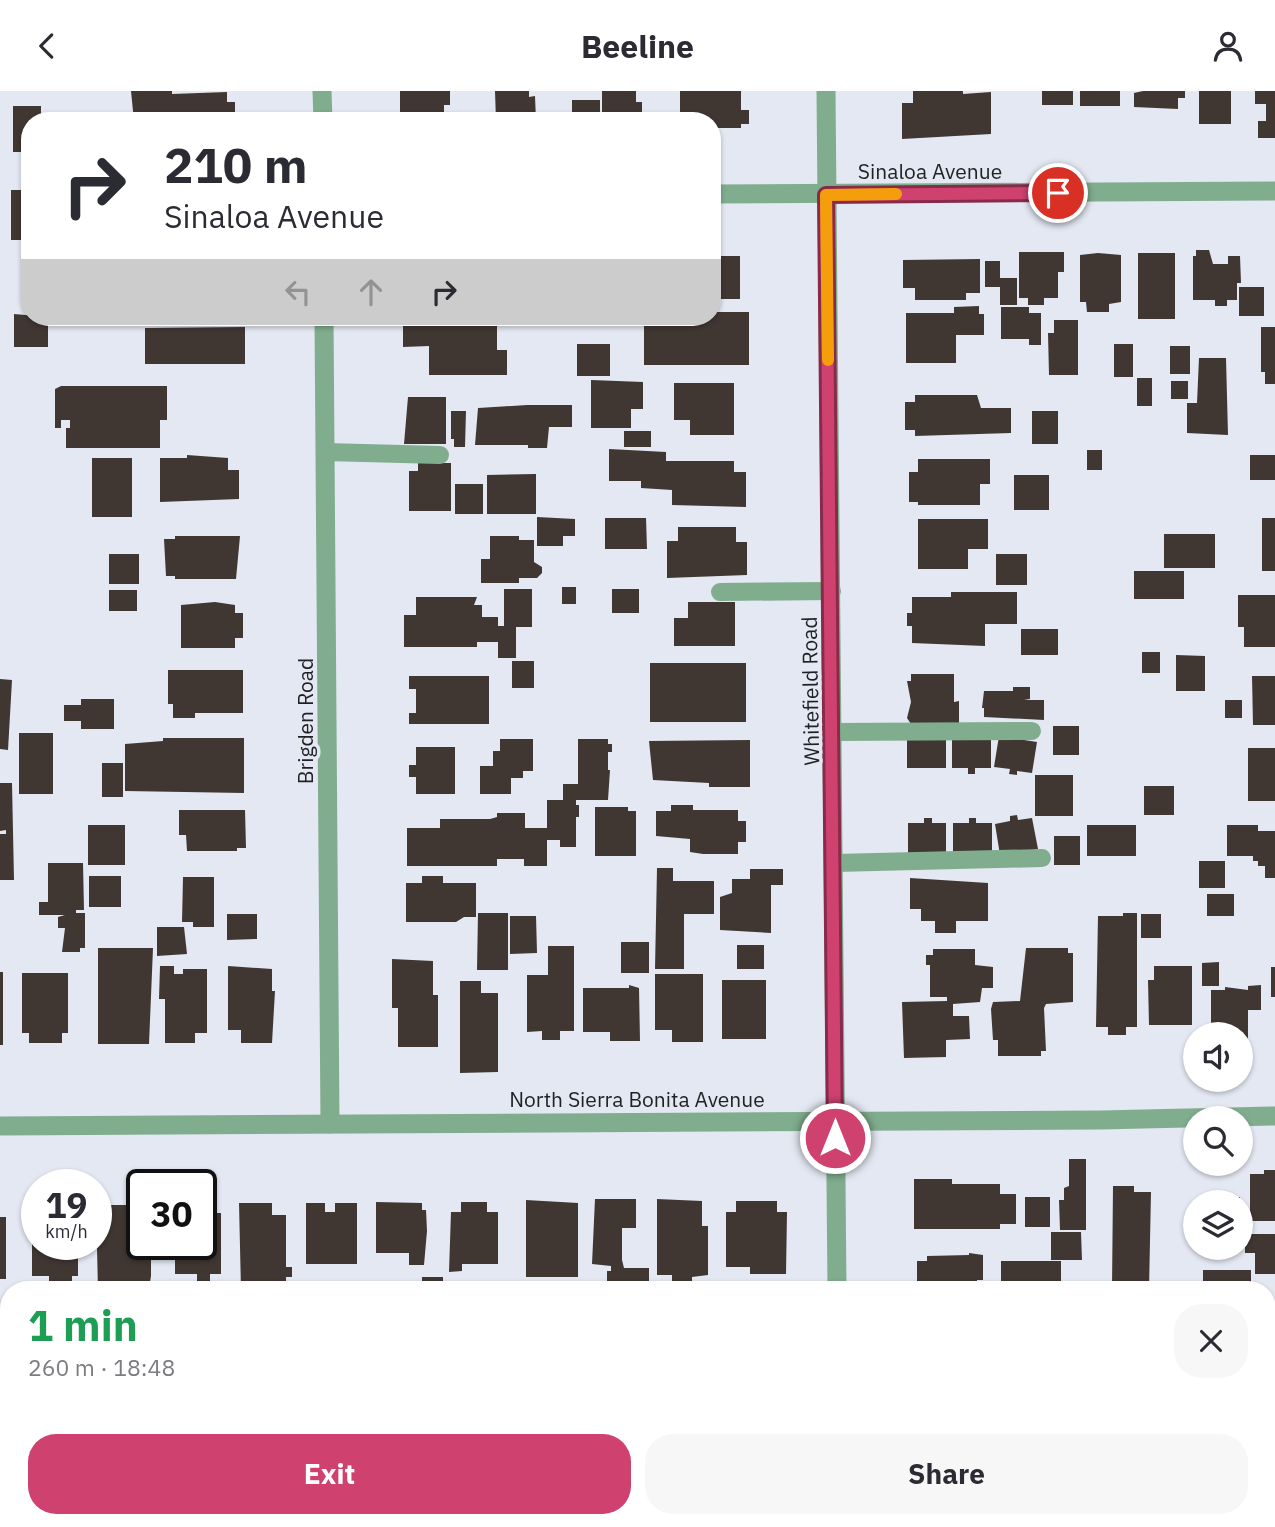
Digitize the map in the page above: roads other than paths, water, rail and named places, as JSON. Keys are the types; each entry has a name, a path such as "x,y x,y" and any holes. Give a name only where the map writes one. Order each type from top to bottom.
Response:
{"street":[{"path":"322,91 323,112"},
{"name":"Whitefield Road","path":"826,91 837,1281"},
{"name":"Sinaloa Avenue","path":"721,194 1275,191"},
{"name":"Brigden Road","path":"324,326 330,1125"},
{"name":"North Sierra Bonita Avenue","path":"0,1126 1275,1116"}],"lane":[{"path":"325,452 440,455"},
{"path":"720,592 832,591"},
{"path":"833,732 1032,731"},
{"path":"835,863 1042,858"}]}
